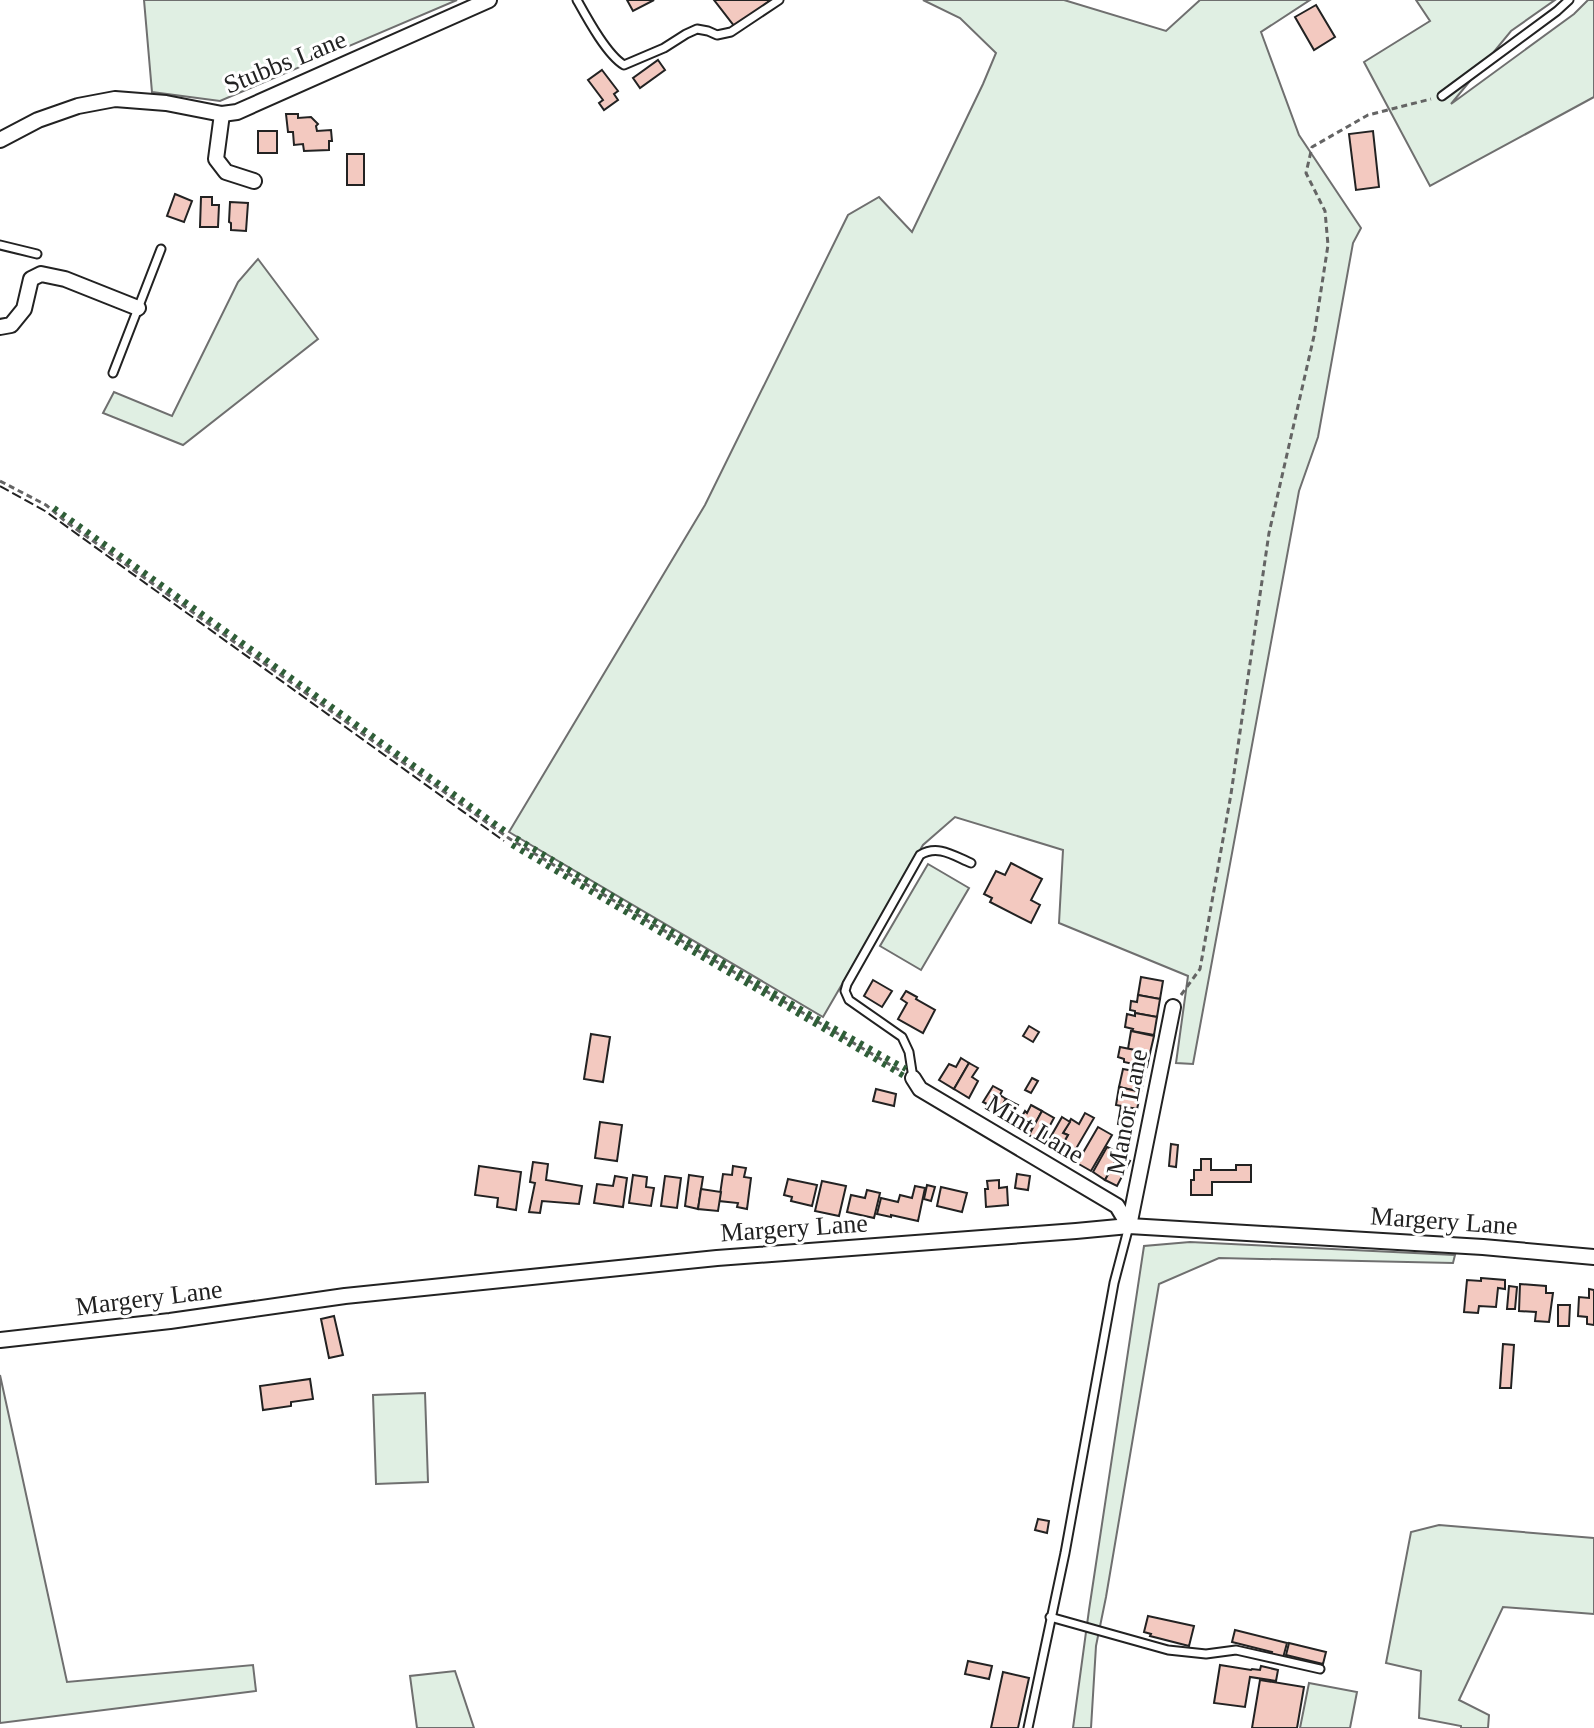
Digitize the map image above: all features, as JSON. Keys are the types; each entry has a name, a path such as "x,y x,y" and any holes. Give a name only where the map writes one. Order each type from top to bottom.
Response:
{"street":[{"name":"Stubbs Lane","path":"0,140 38,120 78,106 115,99 166,103 222,114 237,112 489,0"},
{"path":"222,114 216,159 226,172 254,181"},
{"path":"0,327 11,325 24,309 31,279 41,274 65,279 138,308"},
{"name":"Manor Lane","path":"1129,1226 1173,1007"},
{"name":"Mint Lane","path":"913,1078 920,1089 1117,1206 1129,1226"},
{"name":"Margery Lane","path":"0,1340 170,1321 345,1296 717,1258 1129,1226 1483,1247 1594,1257"}],"lane":[{"path":"577,0 607,49 624,65 664,48 697,29 717,35 731,32 779,0"},
{"path":"1442,96 1569,0"},
{"path":"0,245 37,254"},
{"path":"113,373 161,249"},
{"path":"913,1078 909,1052 902,1037 849,1000 845,991 920,855 929,850 939,850 971,863"},
{"path":"1028,1728 1079,1478 1114,1283 1129,1226"},
{"path":"1050,1617 1168,1650 1206,1654 1236,1650 1320,1669"}],"path":[{"path":"1173,1007 1200,969 1231,794 1269,533 1314,336 1328,245 1325,211 1306,173 1312,147 1368,115 1442,96"},
{"path":"0,481 46,505 510,839 913,1078"}],"green space":[{"path":"144,0 457,0 220,101 152,92"},
{"path":"923,0 1064,0 1166,31 1200,0 1310,0 1261,32 1299,135 1361,228 1353,243 1318,437 1299,491 1193,1064 1176,1063 1188,976 1059,923 1063,850 955,817 923,845 823,1017 509,832 705,505 848,215 879,197 912,232 996,53 960,18"},
{"path":"1416,0 1555,0 1511,31 1451,104 1574,14 1588,0 1594,0 1594,97 1430,186 1364,62 1430,21"},
{"path":"258,259 318,339 183,445 103,413 114,392 172,416 238,282"},
{"path":"928,864 969,888 921,970 880,946"},
{"path":"1190,1242 1455,1255 1453,1263 1219,1258 1159,1284 1096,1646 1091,1728 1073,1728 1144,1246"},
{"path":"0,1375 67,1682 253,1665 256,1691 0,1723"},
{"path":"425,1393 428,1482 376,1484 373,1395"},
{"path":"1439,1525 1594,1538 1594,1614 1503,1607 1459,1700 1489,1715 1488,1728 1461,1728 1419,1718 1421,1671 1386,1663 1411,1532"},
{"path":"455,1671 474,1728 417,1728 410,1676"},
{"path":"1309,1683 1357,1692 1350,1728 1300,1728"}],"building":[{"path":"627,0 654,0 633,11"},
{"path":"714,0 771,0 735,27"},
{"path":"1316,5 1335,37 1314,50 1295,17"},
{"path":"658,60 665,70 640,88 633,78"},
{"path":"602,70 618,91 614,94 618,100 604,110 599,103 603,100 588,80"},
{"path":"286,114 298,114 298,118 311,117 318,124 317,131 331,130 329,150 304,151 303,144 294,145 293,132 288,132"},
{"path":"258,131 277,131 277,153 258,153"},
{"path":"1373,131 1379,187 1356,190 1349,134"},
{"path":"347,154 364,154 364,185 347,185"},
{"path":"175,194 192,201 184,222 167,216"},
{"path":"201,197 212,197 212,205 219,205 218,227 200,227"},
{"path":"230,202 248,203 246,231 231,230"},
{"path":"1011,863 1042,879 1031,900 1040,905 1031,923 990,902 992,898 984,894 996,871 1005,875"},
{"path":"1141,977 1163,981 1160,999 1138,995"},
{"path":"873,980 892,991 882,1007 864,996"},
{"path":"906,991 935,1010 923,1033 898,1019 907,1003 901,999"},
{"path":"1138,995 1160,999 1157,1017 1130,1010 1131,1001 1137,1002"},
{"path":"1135,1013 1157,1017 1154,1035 1125,1027 1127,1014 1135,1016"},
{"path":"1029,1026 1039,1032 1033,1042 1023,1036"},
{"path":"1131,1031 1154,1036 1150,1053 1128,1049"},
{"path":"591,1034 610,1037 603,1082 584,1079"},
{"path":"1120,1047 1150,1053 1147,1067 1124,1062 1118,1057"},
{"path":"961,1058 969,1063 954,1089 939,1080 949,1064 956,1067"},
{"path":"969,1063 978,1068 972,1077 978,1081 969,1098 954,1089"},
{"path":"1123,1069 1145,1073 1141,1092 1119,1087"},
{"path":"1032,1078 1038,1081 1031,1093 1025,1090"},
{"path":"993,1086 1002,1091 1000,1095 1006,1099 997,1114 985,1108 987,1104 983,1102"},
{"path":"1119,1087 1141,1092 1137,1109 1116,1105"},
{"path":"876,1089 896,1094 894,1106 873,1101"},
{"path":"1006,1099 1018,1105 1009,1121 997,1114"},
{"path":"1031,1105 1042,1111 1029,1135 1016,1127"},
{"path":"1121,1106 1137,1109 1133,1127 1118,1124"},
{"path":"1042,1111 1054,1118 1041,1142 1029,1135"},
{"path":"1085,1113 1094,1118 1070,1159 1058,1152 1068,1135 1063,1133 1071,1119 1079,1124"},
{"path":"1062,1117 1070,1122 1063,1133 1068,1135 1058,1152 1046,1145"},
{"path":"600,1122 622,1125 617,1161 595,1158"},
{"path":"1098,1127 1112,1135 1091,1171 1077,1163"},
{"path":"1171,1144 1178,1145 1176,1167 1169,1166"},
{"path":"1107,1147 1122,1150 1105,1180 1093,1172"},
{"path":"1119,1155 1130,1161 1117,1186 1105,1180"},
{"path":"1201,1159 1211,1159 1211,1170 1236,1170 1236,1165 1251,1165 1251,1182 1212,1182 1212,1195 1191,1195 1191,1180 1194,1180 1194,1170 1201,1170"},
{"path":"533,1162 548,1164 546,1180 582,1186 579,1204 542,1201 540,1213 529,1212 535,1183 530,1182"},
{"path":"479,1166 521,1172 516,1210 497,1207 498,1198 475,1195"},
{"path":"733,1166 746,1168 744,1177 751,1178 747,1209 737,1207 738,1203 719,1201 723,1174 732,1175"},
{"path":"1017,1174 1030,1176 1028,1190 1015,1188"},
{"path":"633,1175 647,1177 646,1187 654,1188 651,1206 629,1203"},
{"path":"689,1175 703,1177 698,1209 685,1206"},
{"path":"615,1176 627,1178 623,1207 594,1203 597,1184 613,1186"},
{"path":"665,1176 681,1178 677,1208 661,1206"},
{"path":"788,1179 817,1185 812,1206 791,1201 792,1197 784,1195"},
{"path":"999,1180 999,1188 1007,1187 1008,1205 986,1207 987,1181"},
{"path":"822,1181 846,1186 839,1216 815,1211"},
{"path":"927,1185 935,1187 931,1201 924,1199"},
{"path":"915,1186 925,1188 918,1221 877,1214 881,1198 898,1202 900,1195 912,1198"},
{"path":"941,1187 967,1193 962,1212 937,1206"},
{"path":"701,1189 721,1192 718,1211 698,1209"},
{"path":"867,1190 880,1193 874,1218 847,1212 851,1195 865,1198"},
{"path":"1481,1278 1505,1280 1505,1289 1498,1288 1496,1307 1479,1306 1478,1313 1464,1312 1467,1280 1481,1281"},
{"path":"1520,1284 1546,1286 1546,1293 1553,1293 1549,1322 1535,1321 1536,1312 1519,1311"},
{"path":"1509,1286 1517,1287 1515,1309 1507,1309"},
{"path":"1589,1289 1594,1290 1594,1325 1587,1324 1587,1317 1578,1316 1579,1297 1589,1298"},
{"path":"1558,1305 1570,1305 1569,1326 1558,1326"},
{"path":"334,1316 343,1355 329,1358 321,1319"},
{"path":"1503,1344 1514,1345 1511,1388 1500,1388"},
{"path":"310,1379 313,1399 263,1410 260,1386"},
{"path":"1038,1519 1049,1521 1047,1533 1035,1530"},
{"path":"1148,1616 1194,1626 1189,1646 1144,1632"},
{"path":"1235,1630 1287,1643 1283,1658 1271,1655 1272,1652 1232,1642"},
{"path":"1289,1643 1326,1652 1323,1664 1286,1655"},
{"path":"968,1661 992,1666 989,1679 965,1674"},
{"path":"1220,1665 1251,1670 1260,1670 1261,1666 1278,1670 1276,1681 1250,1677 1245,1707 1214,1703"},
{"path":"1003,1672 1029,1678 1018,1728 991,1728"},
{"path":"1260,1680 1304,1687 1297,1728 1252,1728"}],"hedge":[{"path":"54,508 508,833"},
{"path":"516,838 906,1069"},
{"path":"512,845 904,1076"}],"fence":[{"path":"0,486 45,511 504,841"}]}
